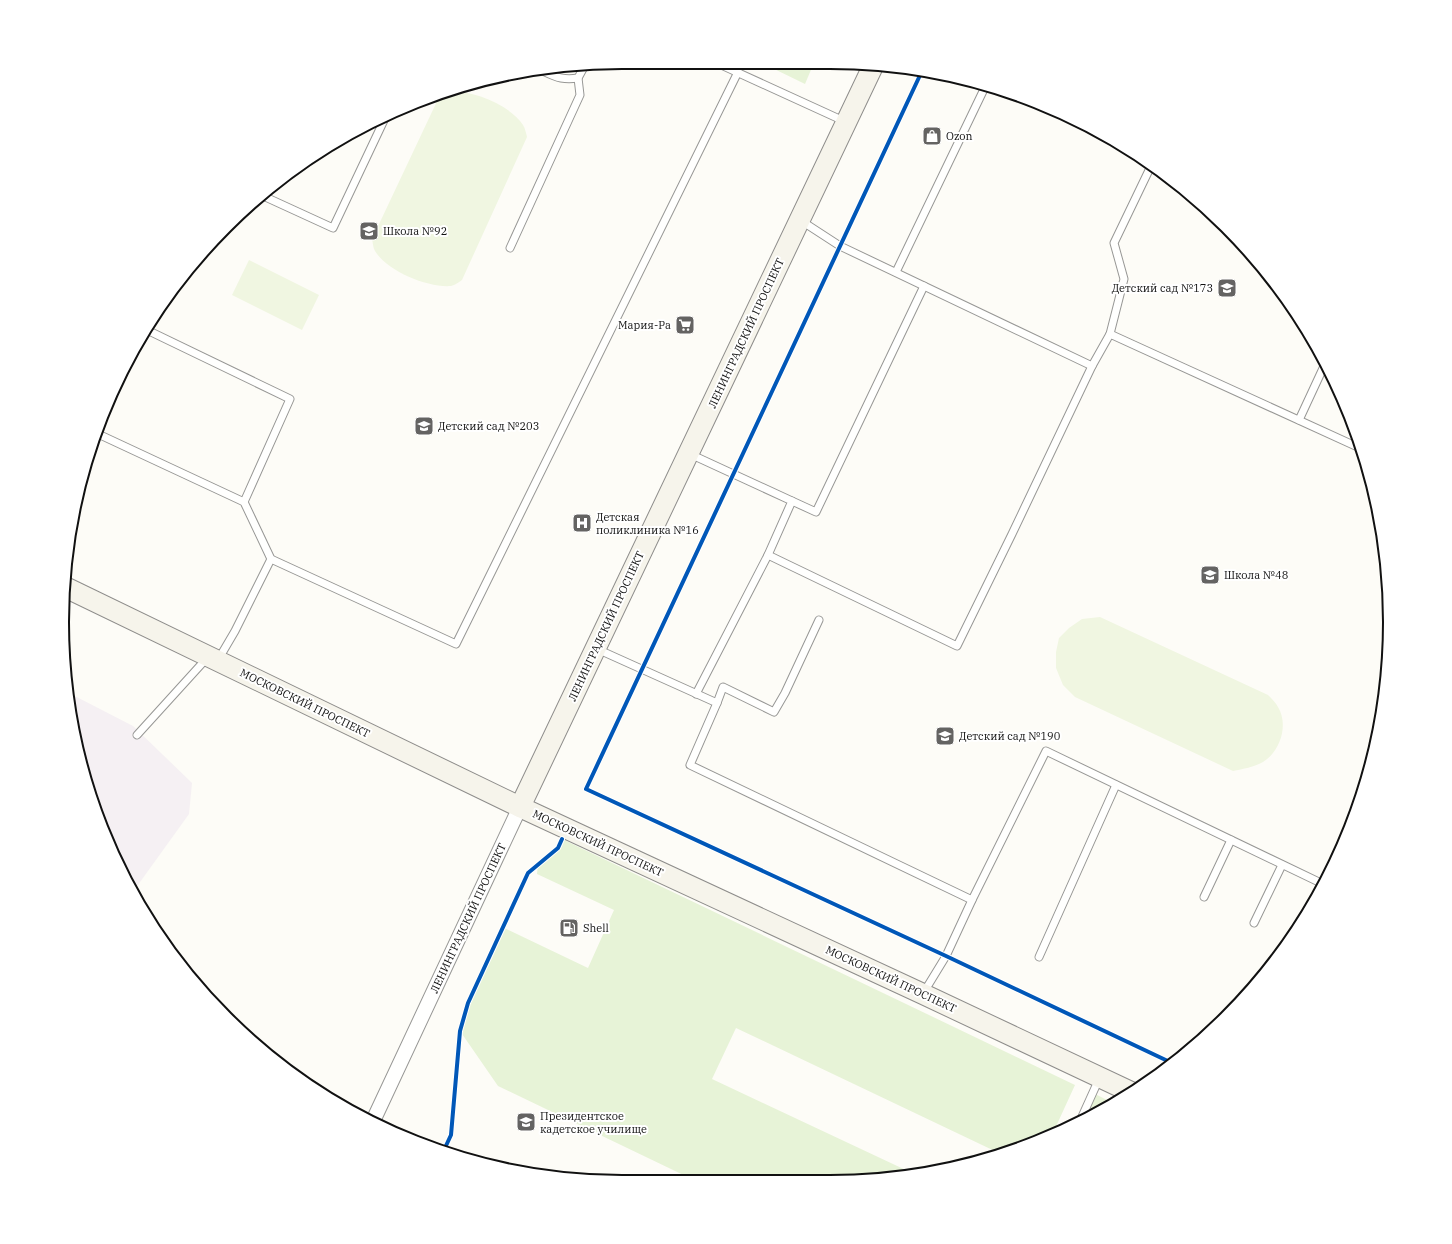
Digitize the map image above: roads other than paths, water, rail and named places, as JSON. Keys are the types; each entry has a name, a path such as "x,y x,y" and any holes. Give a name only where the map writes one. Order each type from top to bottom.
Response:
{"street":[{"name":"ЛЕНИНГРАДСКИЙ ПРОСПЕКТ","path":"375,1117 520,807 871,71"},
{"name":"МОСКОВСКИЙ ПРОСПЕКТ","path":"70,589 520,807 1125,1089"}],"lane":[{"path":"731,69 846,122"},
{"path":"510,248 580,95 578,78 582,70"},
{"path":"101,435 244,502 271,559 456,644 738,72"},
{"path":"550,74 568,80 578,78"},
{"path":"896,272 983,91"},
{"path":"267,198 333,228 382,124"},
{"path":"768,555 957,646 1016,527 1092,366 1110,334 1124,279 1114,243 1149,170"},
{"path":"800,219 840,246 1092,366"},
{"path":"689,453 816,512 924,286"},
{"path":"151,332 290,399 244,502"},
{"path":"1110,334 1354,446"},
{"path":"1299,420 1322,370"},
{"path":"696,694 768,555 792,501"},
{"path":"137,735 213,658 235,632 271,559"},
{"path":"819,620 774,712 723,687 690,765 972,900"},
{"path":"596,648 716,703"},
{"path":"923,994 946,956 1046,751 1318,882"},
{"path":"1039,957 1116,785"},
{"path":"1204,896 1231,840"},
{"path":"1254,923 1282,865"},
{"path":"1083,1113 1100,1077"}],"place":[{"name":"Ozon","path":"932,136"},
{"name":"Школа №92","path":"369,231"},
{"name":"Детский сад №173","path":"1227,288"},
{"name":"Мария-Ра","path":"685,325"},
{"name":"Детский сад №203","path":"424,426"},
{"name":"Детская поликлиника №16","path":"582,523"},
{"name":"Школа №48","path":"1210,575"},
{"name":"Детский сад №190","path":"945,736"},
{"name":"Shell","path":"569,928"},
{"name":"Президентское кадетское училище","path":"526,1122"}]}
